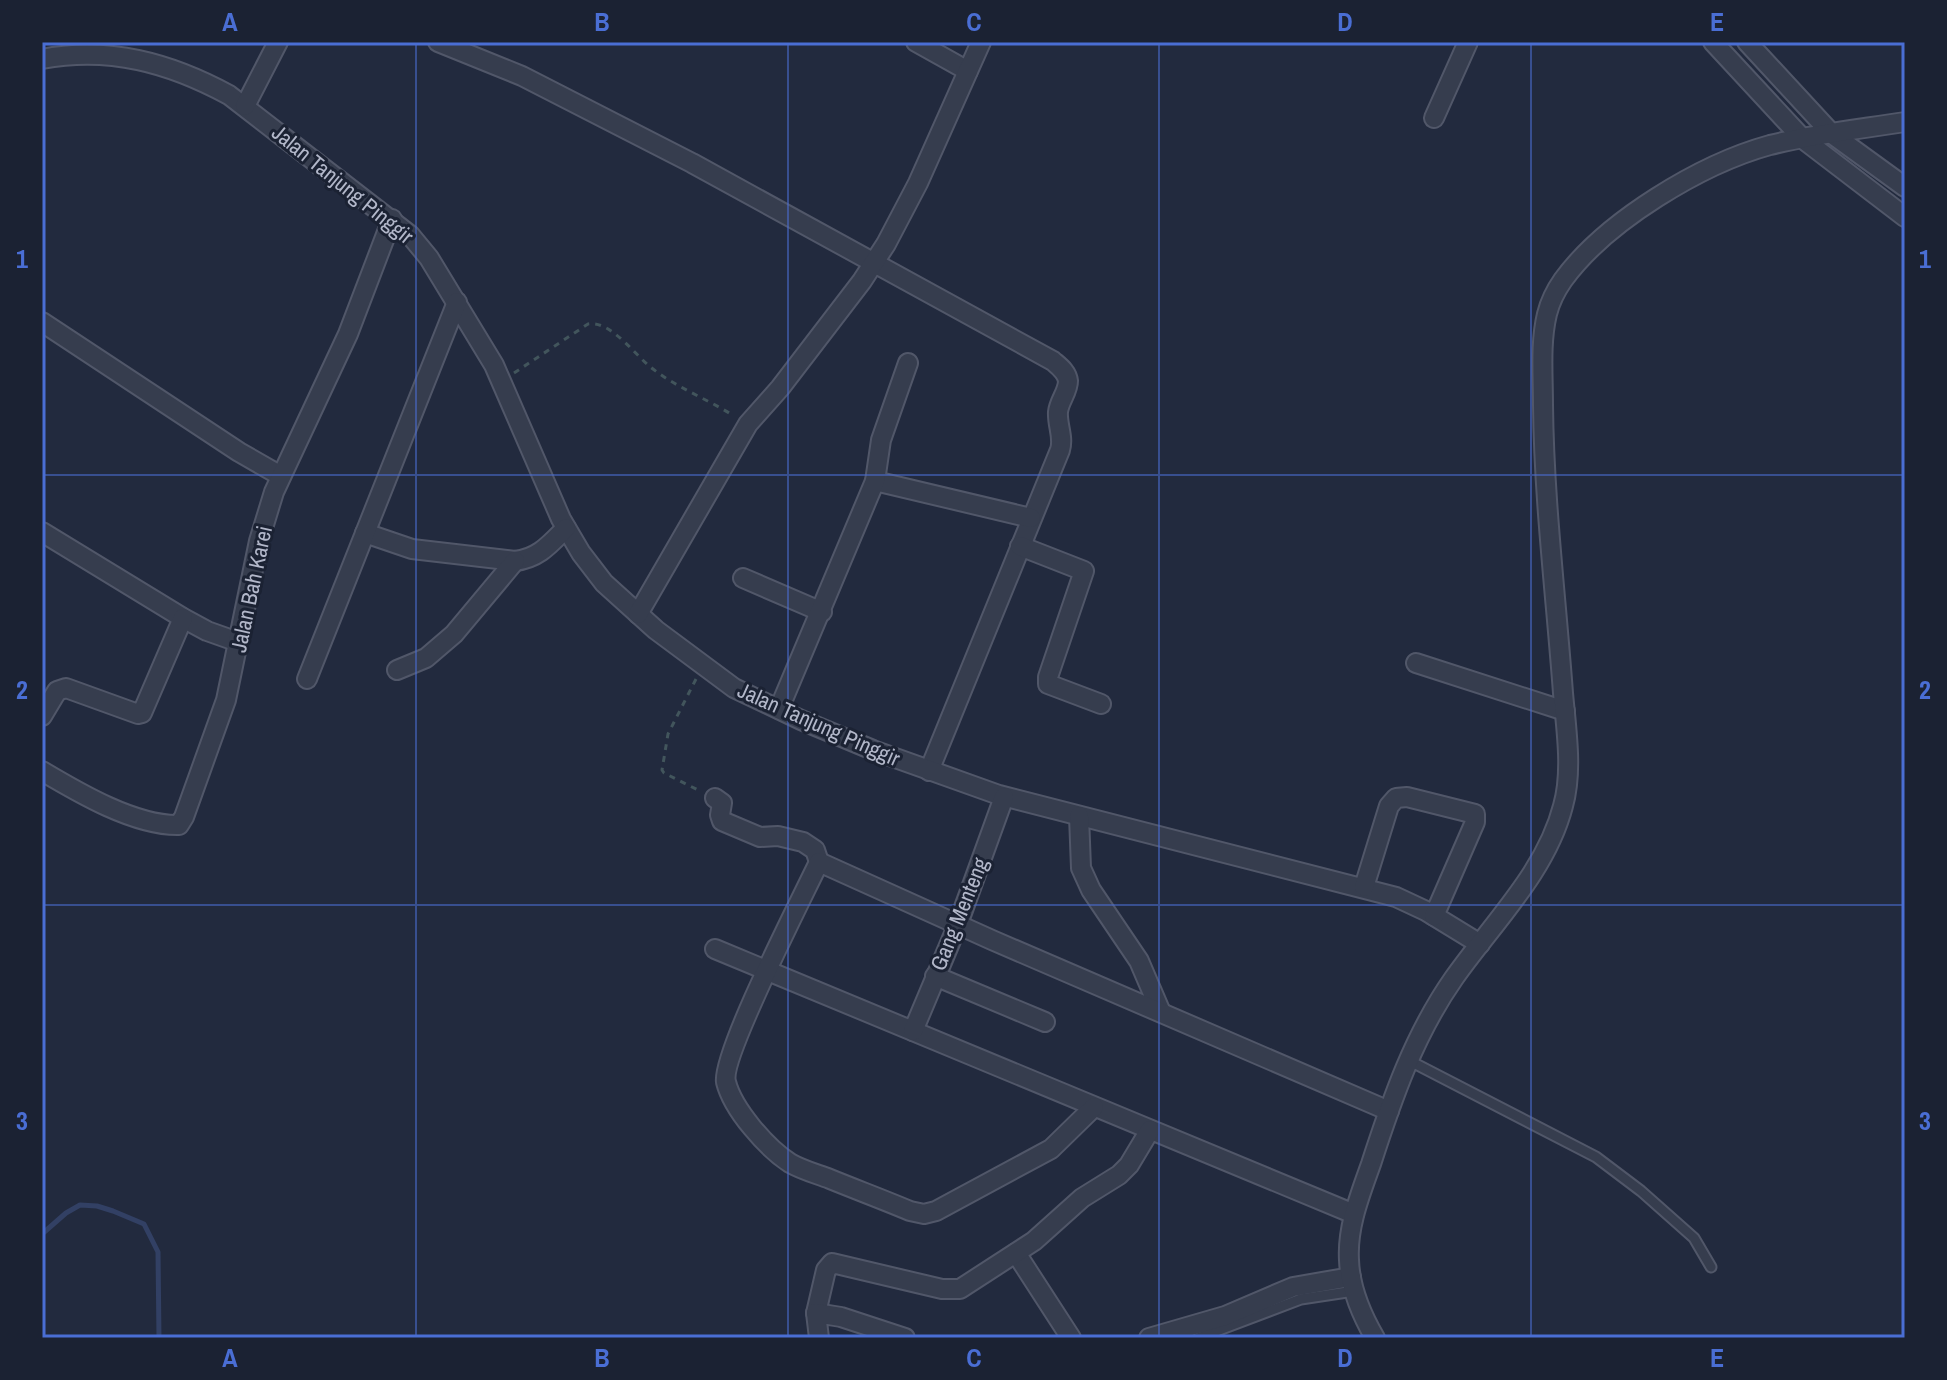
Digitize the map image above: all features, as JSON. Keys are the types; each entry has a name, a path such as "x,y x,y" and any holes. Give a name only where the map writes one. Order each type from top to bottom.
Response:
{"street":[{"path":"245,106 278,42"},
{"path":"438,42 556,92 706,170 1053,361 1063,370 1068,379 1059,407 1062,442 929,771"},
{"path":"916,42 968,71"},
{"path":"638,614 748,424 780,388 873,263 903,214 981,42"},
{"path":"1434,118 1468,42"},
{"path":"1713,42 1803,139 1905,217"},
{"path":"1747,42 1832,134 1905,187"},
{"name":"Jalan Tanjung Pinggir","path":"45,57 92,54 127,56 198,77 245,106 410,235 457,302 501,382 566,528 604,583 638,614 734,688 929,771 1004,797 1396,897 1480,944"},
{"path":"1375,1338 1363,1316 1352,1284 1349,1240 1354,1214 1389,1111 1422,1028 1453,978 1511,903 1555,831 1564,804 1565,711 1544,446 1542,357 1547,316 1553,298 1562,281 1587,252 1630,216 1718,164 1773,145 1905,122"},
{"name":"Jalan Bah Karei","path":"42,771 94,801 122,812 179,825 226,700 259,541 281,476 348,334 392,219"},
{"path":"307,679 457,302"},
{"path":"42,322 239,452 281,476"},
{"path":"779,709 875,481 881,440 908,363"},
{"path":"875,481 1031,518"},
{"path":"365,533 412,549 515,561 541,554 566,528"},
{"path":"42,532 183,618 238,642"},
{"path":"1020,546 1084,571 1048,684 1101,704"},
{"path":"397,670 426,658 454,634 515,561"},
{"path":"743,578 822,612"},
{"path":"42,716 57,691 66,688 142,713 183,618"},
{"path":"1416,663 1565,711"},
{"name":"Gang Menteng","path":"913,1031 958,924 1004,797"},
{"path":"1364,887 1389,806 1396,798 1407,797 1475,814 1475,822 1434,916"},
{"path":"715,798 722,803 722,821 760,837 778,836 803,842 815,850 819,862 767,971 727,1068 726,1082 742,1112 765,1142 792,1164 924,1214 945,1206 1051,1149 1094,1107"},
{"path":"1079,816 1081,868 1091,890 1139,961 1160,1010"},
{"path":"819,862 1389,1111"},
{"path":"715,949 1354,1214"},
{"path":"935,976 1045,1022"},
{"path":"819,1338 816,1313 826,1270 832,1263 951,1290 960,1289 1034,1241 1082,1198 1119,1175 1129,1165 1150,1130"},
{"path":"1016,1253 1071,1338"},
{"path":"1149,1338 1225,1316 1293,1287 1352,1284"},
{"path":"816,1313 841,1317 905,1338"}],"lane":[{"path":"1408,1060 1596,1157 1641,1191 1694,1238 1711,1267"},
{"path":"1198,1338 1301,1299 1352,1284"}],"path":[{"path":"501,382 594,323 612,333 674,384 748,424"},
{"path":"704,665 668,734 662,770 715,798"}],"waterway":[{"path":"42,1234 80,1205 97,1206 144,1224 158,1252 159,1338"}]}
